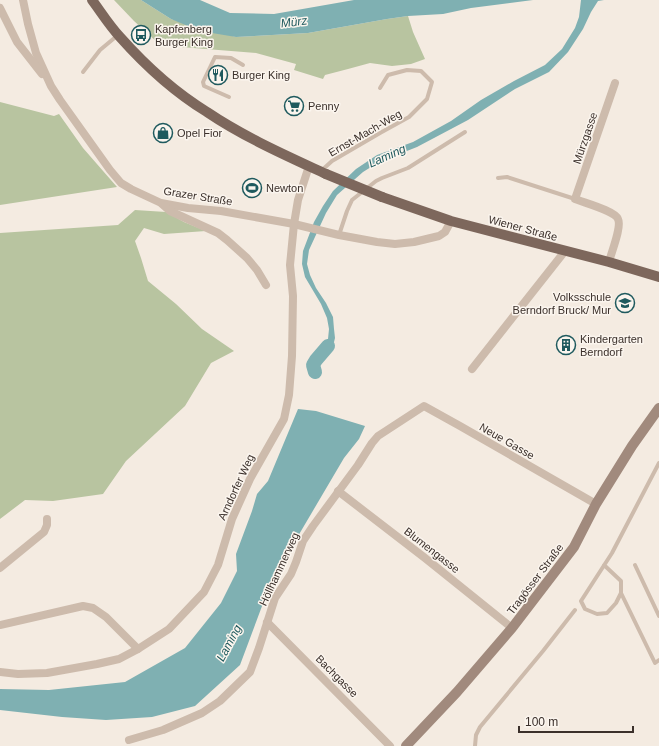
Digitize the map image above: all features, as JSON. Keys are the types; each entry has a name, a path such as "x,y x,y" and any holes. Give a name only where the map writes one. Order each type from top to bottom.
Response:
{"main road":[{"path":"92,0 118,35 129,47 169,84 206,112 254,140 323,173"},
{"name":"Wiener Straße","path":"323,173 382,197 451,221 609,262 659,277"},
{"name":"Tragösser Straße","path":"406,746 457,692 512,628 574,547 596,504 632,446 659,408"}],"street":[{"name":"Grazer Straße","path":"23,0 36,53 51,86 110,170 121,183 131,189 161,203 188,208 221,211 294,224 377,242 395,244 414,242 439,236 445,232 451,221"},
{"path":"0,8 17,42 51,86"},
{"name":"Mürzgasse","path":"576,200 615,83"},
{"name":"Arndorfer Weg","path":"0,672 18,674 47,673 97,664 119,658 138,649 169,629 204,592 218,565 232,519 250,479 284,418 289,395 292,356 293,296 290,265 294,224 298,200 309,166"},
{"path":"576,200 608,211 618,218 618,231 609,262"},
{"path":"161,203 170,211 218,233 228,240 247,258 257,270 266,285"},
{"path":"472,369 566,251"},
{"name":"Neue Gasse","path":"407,417 424,406 596,504"},
{"name":"Höllhammerweg","path":"132,743 202,714 220,701 250,672 275,598 291,574 303,541 312,526 378,436 407,417"},
{"name":"Blumengasse","path":"338,491 512,628"},
{"path":"0,568 44,532 47,525 47,519"},
{"path":"0,625 83,606 93,608 106,617 138,649"},
{"name":"Bachgasse","path":"268,622 390,746"}],"lane":[{"path":"83,72 100,50 118,35"},
{"path":"229,97 204,86 203,82 215,56 231,58 243,65"},
{"name":"Ernst-Mach-Weg","path":"323,173 332,161 380,132 409,117 427,99 432,82 421,71 407,70 388,75 380,88"},
{"path":"335,234 352,200 376,181 408,168 465,132"},
{"path":"498,178 507,177 576,200"},
{"path":"604,565 622,581 620,593 616,603 606,613 597,614 586,609 581,600 604,565 659,463"},
{"path":"634,565 659,616"},
{"path":"620,593 655,663 659,660"},
{"path":"475,746 476,735 480,727 575,610"}],"green space":[{"path":"114,0 141,0 171,19 236,37 308,33 408,16 413,32 425,59 411,64 392,66 370,63 325,75 323,79 294,70 296,64 256,53 181,47 162,41 159,44"},
{"path":"0,102 54,116 59,114 83,148 117,187 0,205"},
{"path":"135,210 166,212 184,222 206,231 164,234 144,228 135,241 148,281 176,304 202,329 234,351 211,363 185,406 126,461 103,494 53,501 25,500 0,519 0,233 118,225"}],"water":[{"name":"Mürz","path":"141,0 200,0 230,13 274,14 354,0 533,0 471,8 443,14 387,19 308,33 236,37 200,31 171,19"},
{"path":"581,0 604,0 598,1 583,29 568,52 549,72 515,89 468,120 417,147 379,162 363,172 337,195 326,213 309,250 307,264 316,288 333,317 334,342 328,352 317,362 313,358 325,346 328,339 329,329 327,318 321,304 305,277 302,264 303,251 314,222 333,191 356,169 377,155 413,142 451,121 481,100 545,65 562,49 575,28 579,17"},
{"path":"298,409 316,411 365,426 359,439 344,458 271,582 240,665 195,706 152,717 106,720 0,710 0,689 49,690 125,682 185,648 221,603 237,571 236,554 257,494 268,481"}],"waterway":[{"name":"Laming","path":"315,372 313,365 328,346"}],"place":[{"name":"Kapfenberg Burger King","path":"141,35"},
{"name":"Burger King","path":"218,75"},
{"name":"Penny","path":"294,106"},
{"name":"Opel Fior","path":"163,133"},
{"name":"Newton","path":"252,188"},
{"name":"Volksschule Berndorf Bruck/ Mur","path":"625,303"},
{"name":"Kindergarten Berndorf","path":"566,345"}]}
